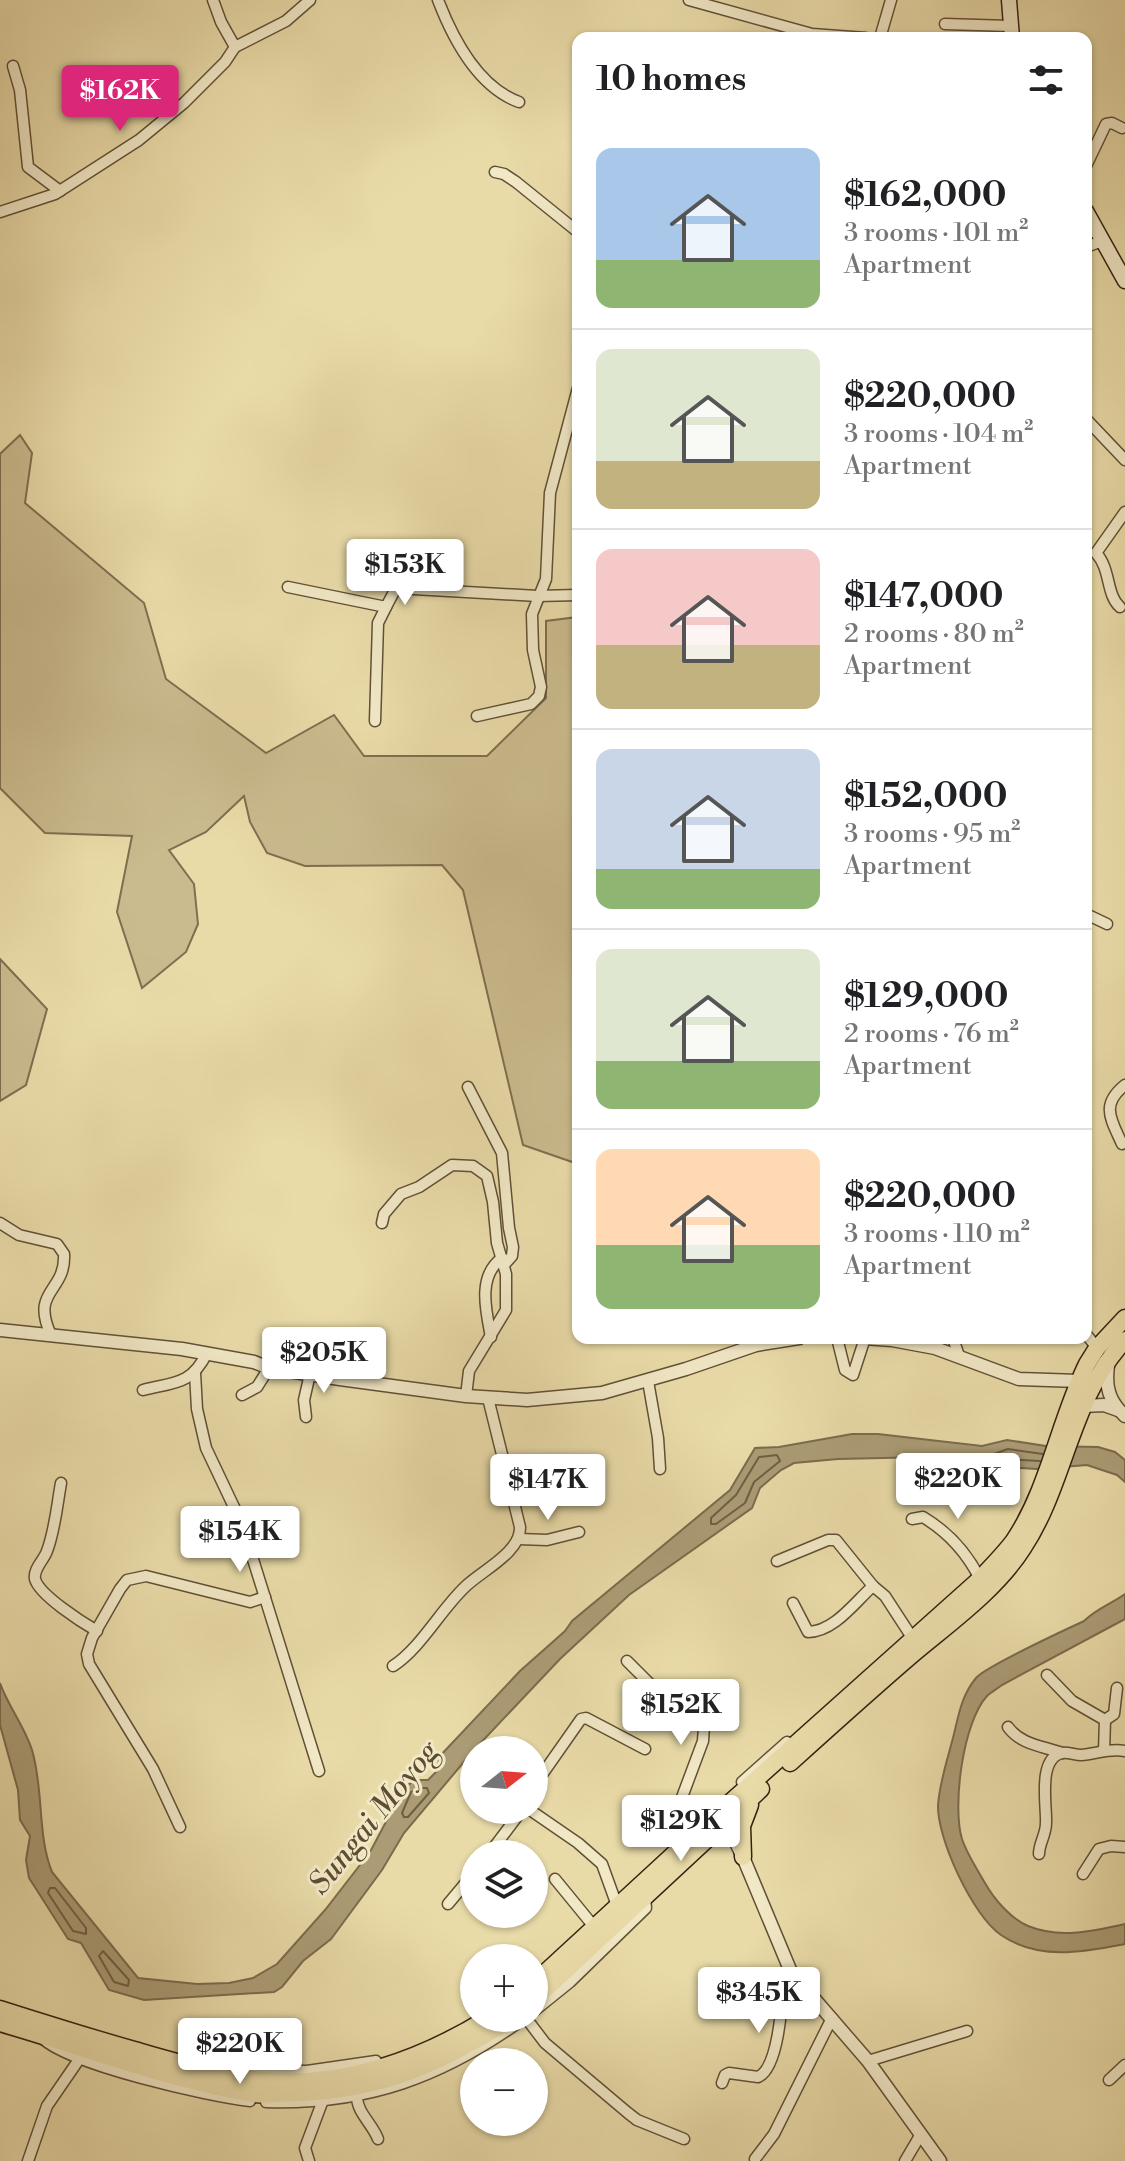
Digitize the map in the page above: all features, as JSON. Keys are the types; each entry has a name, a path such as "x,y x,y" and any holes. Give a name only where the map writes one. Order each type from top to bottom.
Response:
{"main road":[{"path":"1009,0 1011,32"},
{"path":"1092,222 1125,281"},
{"path":"548,1987 696,1851 723,1817 754,1796 1008,1567 1031,1534 1070,1421 1079,1381 1125,1318"},
{"path":"1070,1421 1083,1406 1103,1352 1125,1340"},
{"path":"548,1971 723,1817 812,1729 980,1579 1013,1540 1047,1483"},
{"path":"743,1857 742,1826 754,1796"},
{"path":"696,1851 721,1842 743,1857"},
{"path":"0,2009 190,2067 265,2080 294,2081 372,2071 420,2055 462,2032"},
{"path":"0,2023 175,2075 256,2094 328,2092 405,2074 465,2048 491,2032"}],"street":[{"path":"213,0 235,47"},
{"path":"0,204 6,210 36,202 60,191 148,132 184,103 225,62 235,47 286,21 310,0"},
{"path":"438,0 480,75 499,93 519,102"},
{"path":"689,0 805,32"},
{"path":"882,32 891,0"},
{"path":"945,24 1011,32"},
{"path":"13,66 20,90 28,167 60,191"},
{"path":"1092,153 1106,124 1112,123 1122,128"},
{"path":"495,172 516,182 572,227"},
{"path":"1092,245 1102,241"},
{"path":"477,716 531,704 539,696 541,687 533,650 532,614 546,579 550,493 572,410"},
{"path":"1092,425 1125,460"},
{"path":"1111,445 1125,450"},
{"path":"1120,607 1112,597 1102,560 1096,553 1125,512"},
{"path":"288,587 386,607"},
{"path":"375,721 378,623 396,588 572,595"},
{"path":"1092,917 1107,924"},
{"path":"1122,1144 1109,1106 1117,1091 1125,1085"},
{"path":"468,1087 502,1153 513,1247 512,1256 491,1268 486,1285 486,1314 491,1337"},
{"path":"382,1223 384,1214 401,1194 419,1187 452,1165 473,1166 487,1176 503,1262 506,1310 469,1371 466,1396"},
{"path":"0,1223 19,1235 57,1244 64,1254 59,1279 43,1307 44,1320 51,1335"},
{"path":"0,1330 207,1353 269,1368 466,1396 527,1400 586,1396 648,1381 762,1344"},
{"path":"1092,1340 1103,1352 1109,1396 1122,1413"},
{"path":"838,1344 845,1370 853,1375 862,1344"},
{"path":"934,1344 986,1369 1019,1379 1079,1381"},
{"path":"955,1344 959,1356"},
{"path":"143,1390 189,1378 207,1353"},
{"path":"242,1395 257,1387 269,1368"},
{"path":"195,1373 197,1409 206,1448 242,1524 319,1771"},
{"path":"306,1417 304,1400 310,1374"},
{"path":"648,1381 660,1469"},
{"path":"393,1666 409,1652 455,1597 519,1539 520,1527 488,1398"},
{"path":"1083,1406 1104,1405 1122,1413"},
{"path":"61,1483 48,1550 36,1571 35,1580 80,1621 97,1631"},
{"path":"912,1519 923,1517 950,1536 972,1562 980,1579"},
{"path":"519,1539 547,1540 579,1532"},
{"path":"777,1561 828,1540 836,1540 873,1586 885,1596 913,1639"},
{"path":"180,1827 153,1769 89,1664 87,1654 123,1584 139,1576 250,1602 265,1597"},
{"path":"793,1603 808,1632 817,1632 838,1619 873,1586"},
{"path":"627,1661 651,1685 704,1726 703,1741 672,1824 679,1842"},
{"path":"1047,1675 1072,1701 1105,1720"},
{"path":"1105,1720 1114,1714 1117,1688"},
{"path":"548,1766 581,1719 586,1718 645,1749"},
{"path":"1104,1751 1105,1720"},
{"path":"1008,1727 1029,1743 1062,1753 1079,1755 1113,1749 1125,1751"},
{"path":"548,1961 778,1749 796,1734 812,1729"},
{"path":"1039,1854 1046,1823 1044,1792 1048,1769 1054,1757 1062,1753"},
{"path":"723,1817 791,1972 868,2061 940,2161"},
{"path":"548,1822 602,1864 615,1900"},
{"path":"1083,1874 1099,1849 1125,1847"},
{"path":"555,1879 591,1923"},
{"path":"448,1904 460,1890"},
{"path":"548,2000 646,1908 645,1898"},
{"path":"722,2083 729,2073 758,2077 768,2069 782,2008 781,1984 791,1972"},
{"path":"0,2002 213,2065 279,2072 370,2062 416,2048 460,2024"},
{"path":"755,2159 774,2134 832,2018"},
{"path":"868,2061 967,2031"},
{"path":"38,2034 52,2048 80,2058 223,2097 290,2103 357,2095 414,2082 485,2046 506,2032"},
{"path":"537,2032 545,2043 637,2120 684,2139"},
{"path":"28,2161 47,2106 80,2058"},
{"path":"1109,2080 1125,2065"},
{"path":"357,2095 358,2107 374,2127 378,2139"},
{"path":"309,2161 305,2148 323,2100"},
{"path":"905,2161 921,2134"}],"shaded area":[{"path":"20,435 32,453 25,503 144,603 166,679 266,753 334,715 364,756 487,756 546,698 546,621 572,618 572,1162 523,1145 463,890 442,865 305,866 267,853 250,822 244,796 206,832 169,850 194,884 198,924 186,952 142,988 117,912 132,836 45,833 0,788 0,454"},
{"path":"0,959 47,1009 26,1085 0,1101"}],"water":[{"path":"852,1434 878,1434 982,1446 1007,1440 1046,1446 1098,1447 1115,1452 1125,1460 1125,1482 1117,1475 1087,1465 1037,1469 928,1457 838,1459 794,1463 781,1470 760,1488 752,1508 629,1595 560,1659 487,1736 460,1736 460,1767 404,1833 382,1870 331,1939 303,1961 282,1987 274,1992 144,2000 109,1990 81,1943 68,1939 29,1878 26,1860 30,1836 20,1820 18,1790 0,1725 0,1683 32,1750 44,1843 52,1872 138,1978 197,1984 229,1983 253,1978 277,1964 325,1910 370,1852 405,1786 417,1780 428,1780 438,1770 439,1757 572,1621 730,1490 755,1448 779,1447"},
{"path":"1125,1594 1125,1619 987,1696 979,1708 966,1744 958,1806 962,1839 998,1902 1021,1923 1040,1930 1076,1932 1125,1924 1125,1944 1077,1952 1030,1948 1001,1935 979,1911 959,1876 943,1837 939,1796 959,1712 971,1684 983,1672 1084,1621"}],"water label":[{"name":"Sungai Moyog","path":"374,1818"}]}
